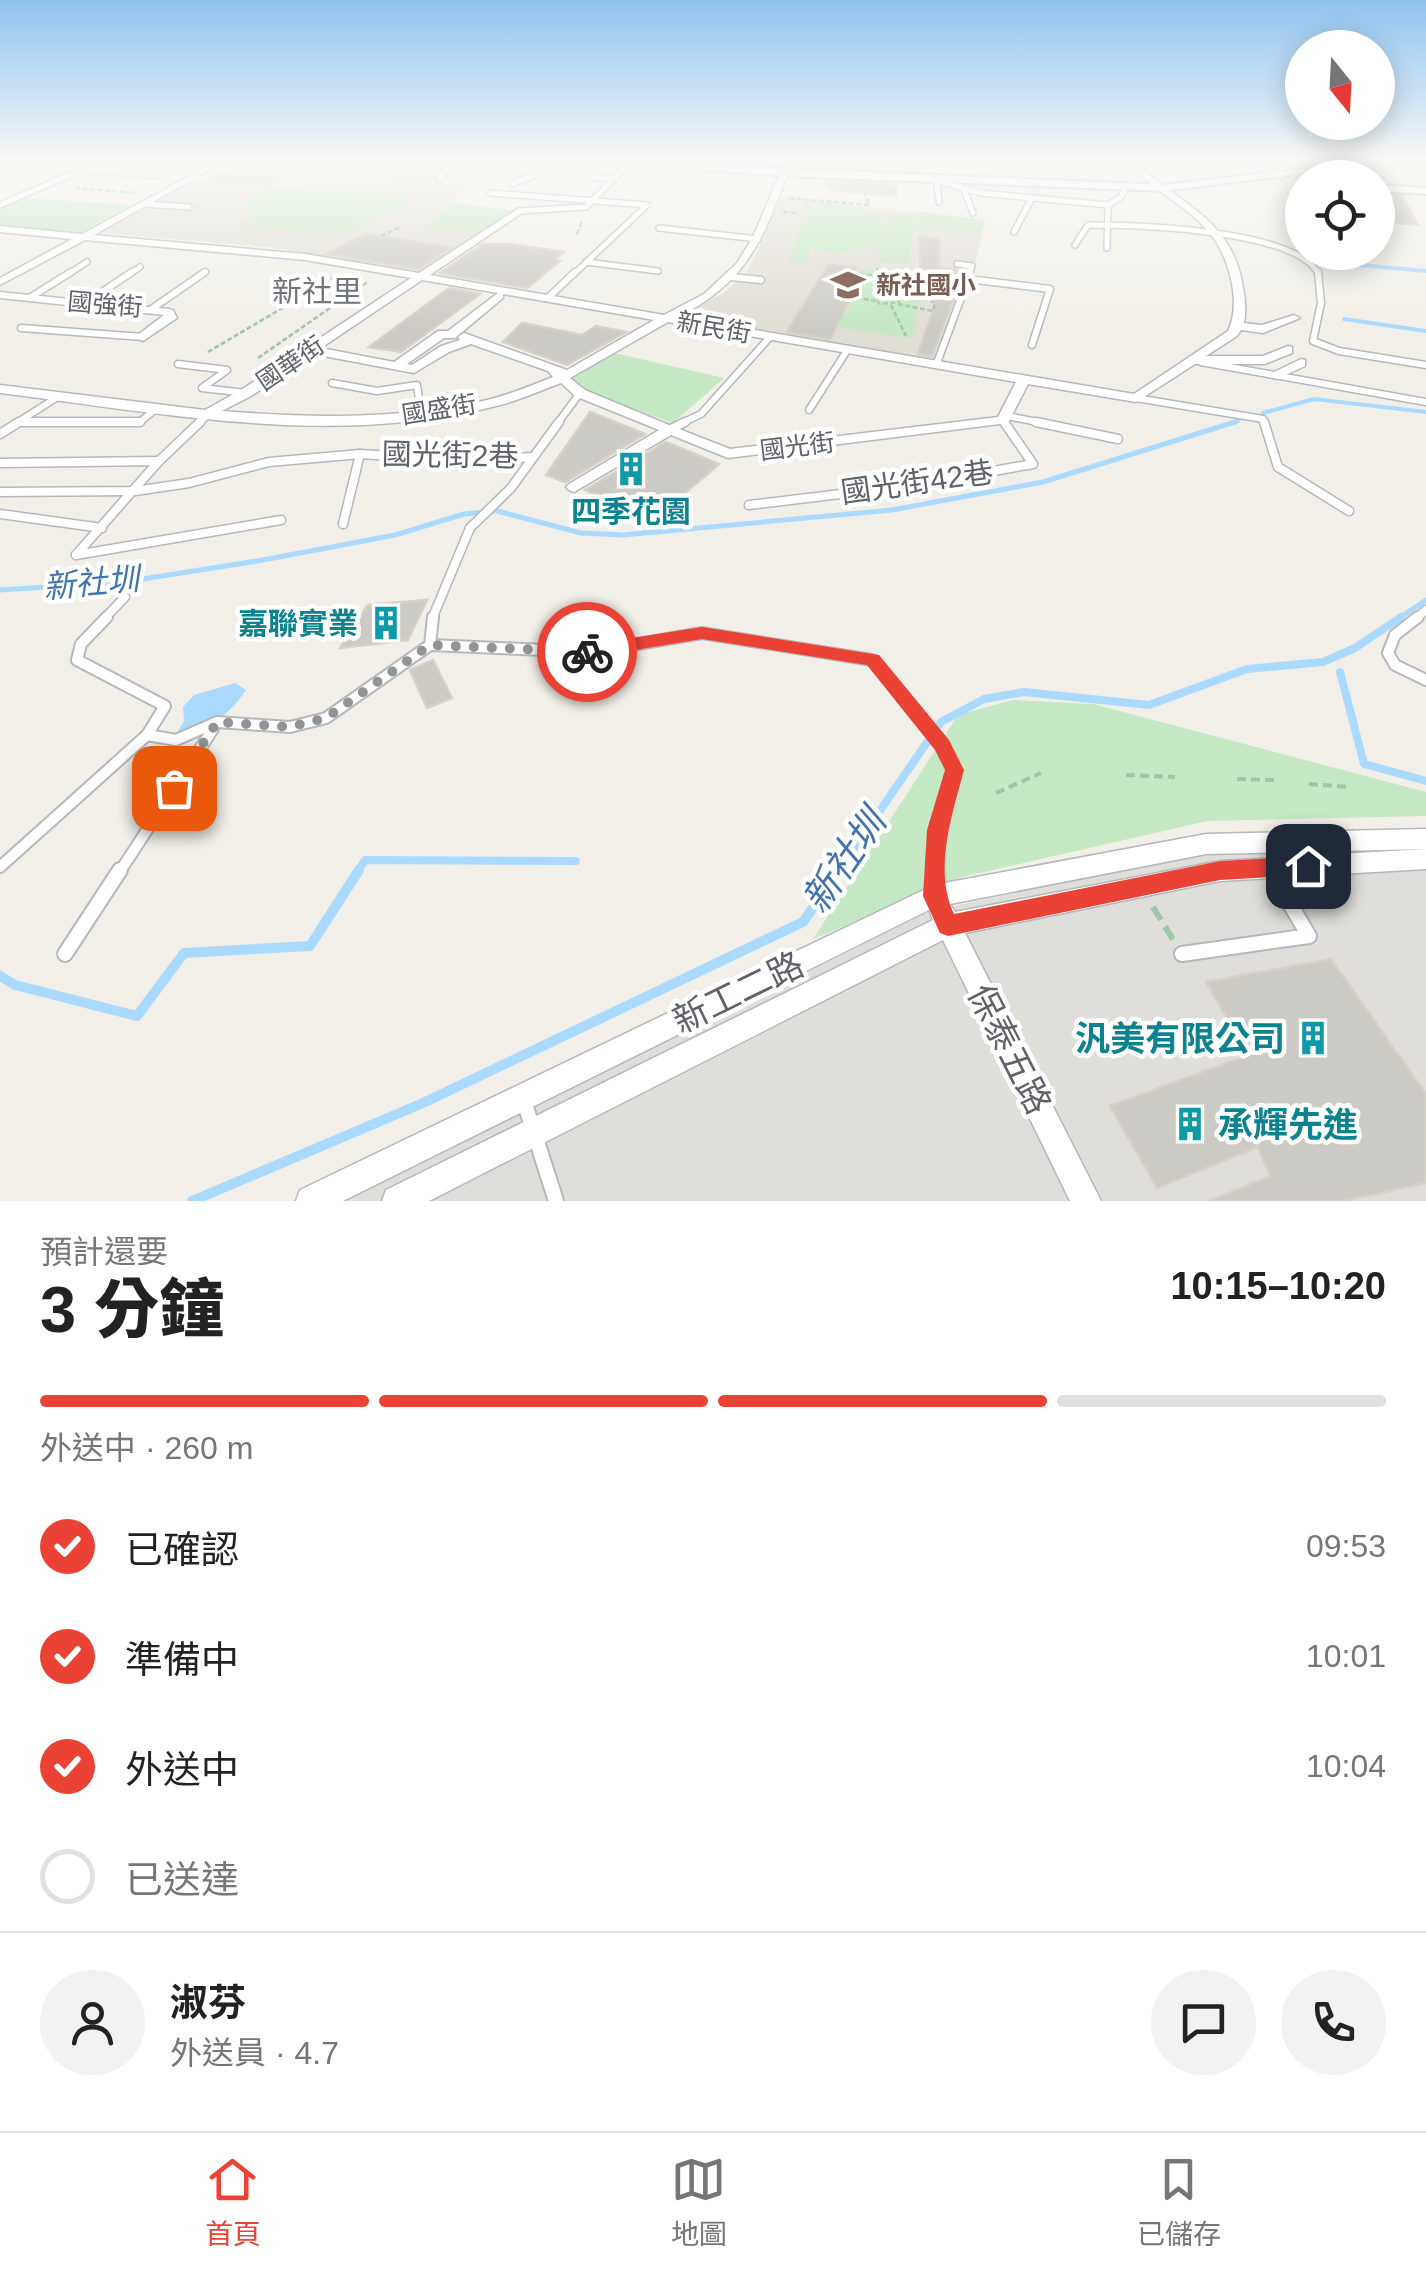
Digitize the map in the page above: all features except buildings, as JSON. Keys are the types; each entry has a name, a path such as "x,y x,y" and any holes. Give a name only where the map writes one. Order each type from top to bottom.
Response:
{"street":[{"path":"0,282 122,215"},
{"name":"國華街","path":"210,413 513,215"},
{"name":"國盛街","path":"0,389 310,422 422,414 496,399 560,374 715,292 758,239 767,215"},
{"path":"1202,215 1235,264 1238,326"},
{"name":"新民街","path":"0,228 309,254 354,265 1136,398"},
{"name":"國強街","path":"0,295 169,312 171,318 143,336"},
{"path":"396,366 442,334 451,335 498,296"},
{"path":"1136,398 1238,326 1263,329 1294,318"},
{"name":"國光街","path":"451,335 473,338 560,374 580,394 672,428 728,454 1005,418"},
{"path":"310,350 414,369 445,349 473,338"},
{"path":"1194,360 1265,360 1288,350"},
{"path":"1272,376 1301,363"},
{"path":"1005,418 1024,379"},
{"path":"574,487 672,428"},
{"name":"新工二路","path":"311,1201 934,896 1206,844 1422,849"},
{"name":"新工二路","path":"397,1201 948,925 1220,870 1269,868 1422,849"},
{"name":"保泰五路","path":"934,896 1086,1201"}],"lane":[{"path":"548,298 635,215"},
{"path":"1014,232 1024,215"},
{"path":"1107,248 1108,215"},
{"path":"1075,245 1088,226 1108,224 1217,234 1300,253 1313,262 1322,302 1314,341 1339,351 1426,365"},
{"path":"659,228 758,239"},
{"path":"31,297 87,262"},
{"path":"586,262 658,271"},
{"path":"937,363 972,266 957,264"},
{"path":"87,302 140,267"},
{"path":"153,308 204,272"},
{"path":"731,276 761,280"},
{"path":"968,279 1050,290 1032,345"},
{"path":"21,328 143,336"},
{"path":"672,428 701,414 770,337"},
{"path":"810,410 848,349"},
{"path":"1194,360 1426,402"},
{"path":"178,364 226,370 202,388 246,393"},
{"path":"332,383 377,391 417,385 422,414"},
{"name":"國光街2巷","path":"343,524 360,454 471,461 532,457 580,394"},
{"path":"0,434 59,396"},
{"path":"1136,398 1263,420 1278,468 1350,510"},
{"path":"20,422 140,422 159,406"},
{"path":"210,413 159,461 76,556 281,520"},
{"path":"1005,418 1118,439"},
{"name":"國光街42巷","path":"749,505 915,485 1033,464 1005,418"},
{"path":"0,492 135,491 190,483 269,462 360,454"},
{"path":"430,645 431,622 478,516 511,488 532,457"},
{"path":"0,463 159,461"},
{"path":"0,514 102,528"},
{"path":"0,867 147,735 165,706 77,660 81,644 125,597"},
{"path":"1426,610 1395,635 1388,654 1395,666 1426,680"},
{"path":"147,735 167,742 195,739 217,722 290,727 326,718 430,645 592,652 702,633 872,660 942,745 954,770 937,830 934,896"},
{"path":"65,954 217,722"},
{"path":"1182,954 1309,936 1269,868"},
{"path":"523,1098 556,1201"}],"path":[{"path":"381,236 400,226"},
{"path":"208,352 354,265"},
{"path":"867,268 868,274"},
{"path":"877,268 886,295"},
{"path":"258,358 385,270"},
{"path":"852,274 880,275"},
{"path":"849,296 933,311 936,303 922,294"},
{"path":"876,300 886,295 899,299 898,304"},
{"path":"892,305 906,336"},
{"path":"996,794 1041,773"},
{"path":"1126,775 1175,777"},
{"path":"1237,778 1274,780"},
{"path":"1309,784 1349,788"},
{"path":"1150,902 1182,954"}],"shaded area":[{"path":"134,215 509,215 423,272 267,247 101,233"},
{"name":"新社國小","path":"774,215 941,215 985,220 973,274 965,277 937,361 675,317 724,293 748,271"},
{"path":"1426,848 1426,1201 306,1201 795,979 930,911 1208,852"}],"green space":[{"path":"0,215 113,215 82,232 0,227"},
{"path":"253,215 364,220 349,232 238,225"},
{"path":"280,215 378,215 349,220"},
{"path":"439,215 505,215 483,230 427,227"},
{"path":"803,215 880,215 882,236 888,215 916,216 916,220 918,215 945,215 985,220 979,234 914,227 908,264 877,262 878,257 902,258 878,255 879,244 838,254 810,248 805,264 789,263"},
{"path":"859,269 899,272 904,288 920,298 912,338 829,326 837,314 847,314 854,294 845,293"},
{"path":"614,353 724,378 673,423 600,397 568,378"},
{"path":"1013,700 1093,704 1426,792 1426,816 1207,821 962,877 813,939 958,715"}],"water":[{"path":"235,683 246,690 225,715 198,730 177,733 184,721 183,707 194,695"}],"waterway":[{"path":"1395,268 1426,271"},
{"path":"1344,319 1426,331"},
{"name":"新社圳","path":"1263,413 1314,399 1426,412"},
{"name":"新社圳","path":"1227,424 1238,421"},
{"name":"新社圳","path":"0,590 124,582 263,560 395,535 464,514 497,511 581,533 623,535 892,510 1043,482 1235,422"},
{"name":"新社圳","path":"1398,619 1426,600"},
{"name":"新社圳","path":"837,873 941,722 984,699 1024,692 1149,705 1247,669 1323,662 1355,648 1401,617"},
{"path":"1340,672 1364,764 1426,781"},
{"path":"357,873 365,860 576,861"},
{"path":"0,976 15,985 137,1016 184,953 310,946 359,870"},
{"name":"新社圳","path":"192,1201 423,1103 803,922 839,870"}],"way so far":[{"path":"174,788 217,722 290,727 326,718 430,645 587,652"}],"place":[{"name":"新社國小","path":"848,285"},
{"name":"四季花園","path":"631,469"},
{"name":"嘉聯實業","path":"386,623"},
{"name":"汎美有限公司","path":"1313,1038"},
{"name":"承輝先進","path":"1190,1124"}],"district":[{"name":"新社里","path":"317,291"}],"route":[{"path":"587,652 702,633 872,660 942,745 954,770 937,830 934,896 948,925 1220,870 1308,866"}]}
